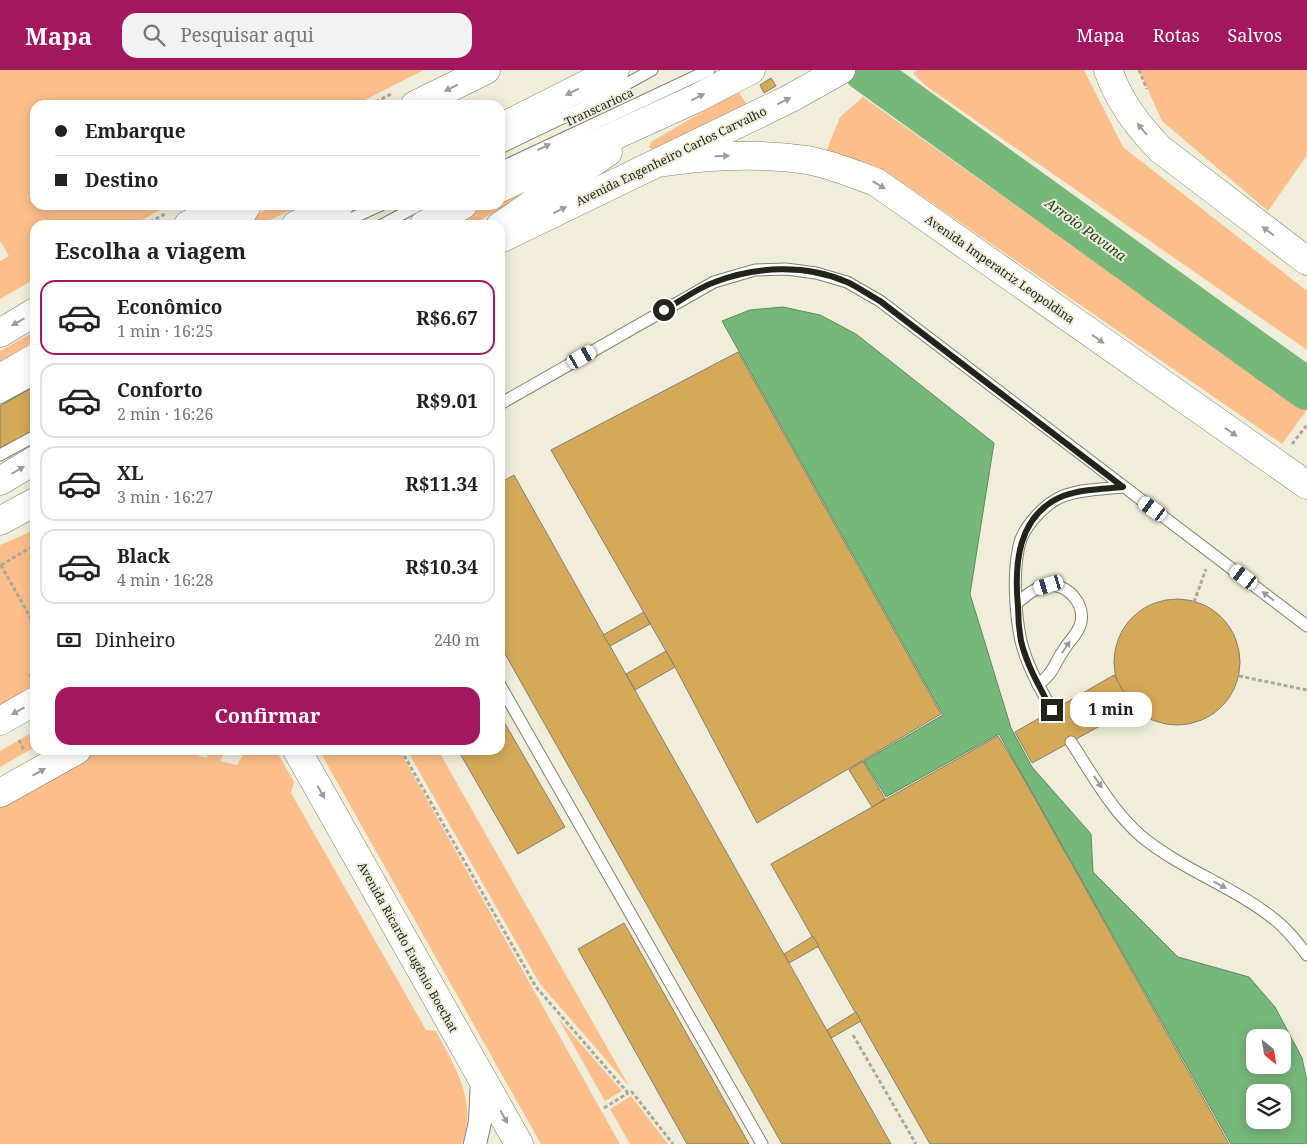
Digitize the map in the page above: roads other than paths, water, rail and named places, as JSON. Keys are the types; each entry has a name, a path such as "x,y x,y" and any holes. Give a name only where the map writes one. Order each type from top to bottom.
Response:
{"main road":[{"path":"426,100 486,70"},
{"path":"505,125 615,70"},
{"path":"505,186 751,70"},
{"name":"Avenida Engenheiro Carlos Carvalho","path":"505,237 841,70"},
{"path":"1108,70 1123,103 1160,149 1307,261"},
{"path":"505,223 609,152 654,117"},
{"name":"Avenida Imperatriz Leopoldina","path":"656,163 708,156 757,156 807,160 876,182 1307,486"},
{"path":"177,219 207,210"},
{"path":"307,220 329,210"},
{"path":"434,220 453,210"},
{"path":"0,333 30,315"},
{"path":"0,378 30,361"},
{"path":"0,480 30,463"},
{"path":"0,521 30,505"},
{"path":"0,721 30,704"},
{"path":"0,793 69,755"},
{"name":"Avenida Ricardo Eugênio Boechat","path":"300,755 519,1144"}],"street":[{"path":"475,1144 480,1122 482,1077"}],"lane":[{"name":"Transcarioca","path":"505,146 579,110 652,70"},
{"name":"Transcarioca","path":"505,166 709,70"},
{"path":"348,220 370,210"},
{"path":"391,220 410,210"},
{"path":"505,401 714,282 755,270 786,269 809,272 846,282 880,301 1307,626"},
{"path":"0,398 30,382"},
{"path":"0,455 30,439"},
{"path":"1052,710 1038,685 1021,641 1017,603 1017,557 1022,538 1045,507 1062,497 1082,491 1123,487"},
{"path":"1017,603 1034,589 1049,585 1063,588 1075,596 1080,609 1081,621 1077,632 1064,648 1054,670 1038,685"},
{"path":"505,694 762,1144"},
{"path":"1071,742 1118,812 1140,835 1185,867 1249,901 1274,919 1307,955"}],"waterway":[{"name":"Arroio Pavuna","path":"864,70 1307,389"}]}
